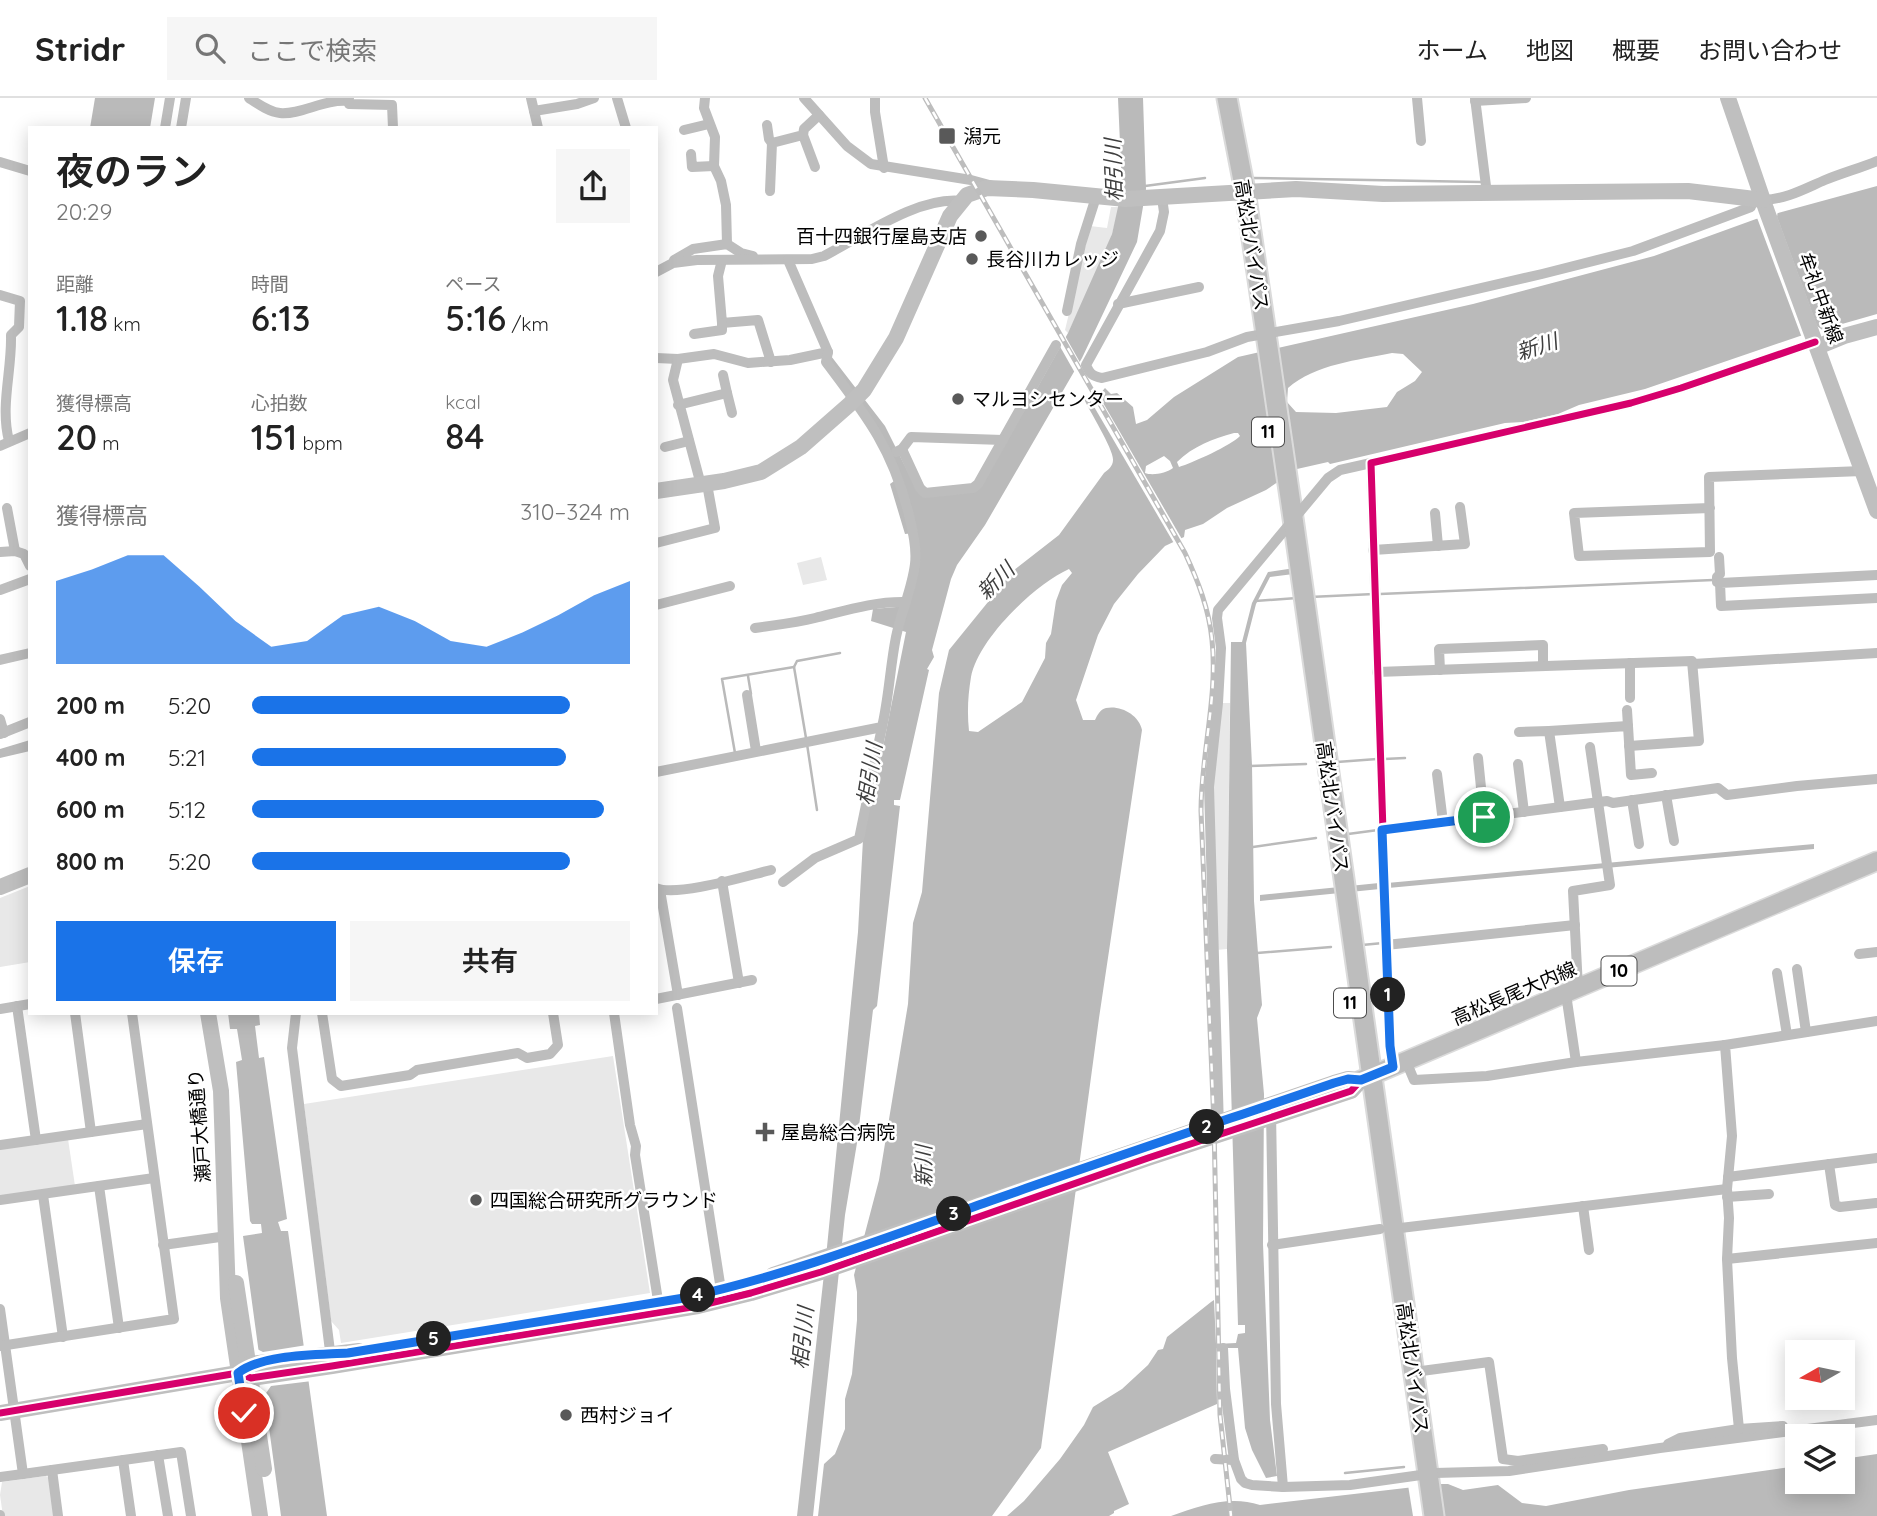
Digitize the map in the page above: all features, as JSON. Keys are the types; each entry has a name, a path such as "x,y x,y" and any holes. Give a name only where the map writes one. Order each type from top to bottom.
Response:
{"highway":[{"name":"高松北バイパス","path":"1216,98 1239,192"},
{"name":"高松北バイパス","path":"1227,98 1386,1229 1423,1478 1434,1516"},
{"name":"高松北バイパス","path":"1386,1229 1414,1371 1412,1402"},
{"name":"高松北バイパス","path":"1422,1516 1423,1478"}],"main road":[{"name":"高松長尾大内線","path":"1366,1078 1877,861"}],"street":[{"path":"165,126 170,98"},
{"path":"181,126 186,98"},
{"path":"249,98 269,110 281,113 349,99 349,104 392,105 393,126"},
{"path":"531,98 538,126"},
{"path":"534,111 550,103 577,104 594,98"},
{"path":"617,98 625,126"},
{"path":"705,98 704,108 715,137 714,166 721,181 726,205 727,244"},
{"path":"804,98 859,157 884,168 956,178 995,187 1114,199 1296,189 1383,194 1688,191 1760,202 1808,190 1822,181 1877,161"},
{"path":"876,98 874,112 884,168"},
{"path":"1417,98 1421,141"},
{"path":"1486,194 1475,100 1525,98"},
{"name":"牟礼中新線","path":"1728,98 1760,202 1815,341 1877,511"},
{"path":"815,167 803,135 804,129 819,115"},
{"path":"684,130 709,124"},
{"path":"767,125 772,143 770,191"},
{"path":"772,143 803,135"},
{"path":"691,154 692,167 714,166"},
{"path":"0,162 28,170"},
{"path":"956,178 965,198"},
{"path":"658,268 673,263 722,260 812,259 824,256 893,219 931,203 965,198 995,187"},
{"path":"1067,311 1096,197"},
{"path":"658,491 748,476 769,468 801,447 854,400 864,390 896,338 942,232 955,208 965,198"},
{"path":"1161,198 1164,212 1160,231 1086,365 1090,374 1095,376 1102,378 1260,337 1633,251 1760,202"},
{"path":"673,263 672,261 693,249 727,244 741,253 762,260"},
{"path":"694,334 722,330 718,276 722,260"},
{"path":"788,260 828,352 826,362 875,429 896,452 920,488 929,493 972,488 978,484 1056,345"},
{"path":"1118,304 1199,287"},
{"path":"0,295 25,301"},
{"path":"0,302 25,301"},
{"path":"4,444 4,397 12,354 12,335 19,327 25,301"},
{"path":"722,323 758,320 771,362"},
{"path":"1224,1127 1209,787 1221,648 1217,618 1218,610 1287,522 1328,478 1340,470 1631,403 1815,341 1877,327"},
{"path":"658,358 678,359 714,354 748,363 790,360 828,352"},
{"path":"658,542 715,528 704,484 678,405 673,380 678,359"},
{"path":"723,375 732,413"},
{"path":"678,405 727,393"},
{"path":"4,444 28,434"},
{"path":"896,452 911,438 1003,440"},
{"path":"665,447 689,440"},
{"path":"783,882 815,858 859,839 890,692 889,672 915,563 913,533 899,478 896,452"},
{"path":"1371,463 1390,1046 1399,1064 1414,1080 1487,1076 1576,1062 1725,1045 1877,1021"},
{"path":"1710,508 1574,513 1579,556 1710,552 1710,508 1709,477 1862,471"},
{"path":"1373,550 1465,544 1460,508"},
{"path":"7,509 15,551"},
{"path":"1435,513 1438,546"},
{"path":"0,552 15,551 24,554 28,562"},
{"path":"1719,557 1720,574 1717,582 1720,583 1721,606 1877,598"},
{"path":"1720,583 1877,575"},
{"path":"0,590 28,580"},
{"path":"658,604 730,586"},
{"path":"755,628 871,606 906,604"},
{"path":"1440,670 1439,649 1543,645 1543,666"},
{"path":"0,660 28,653"},
{"path":"1692,664 1877,653"},
{"path":"1377,672 1692,661 1699,741 1629,746"},
{"path":"1630,663 1630,698"},
{"path":"747,695 746,713 756,751"},
{"path":"1627,710 1631,775 1652,773"},
{"path":"0,719 2,734 28,723"},
{"path":"1519,732 1628,726"},
{"path":"658,772 882,727"},
{"path":"1549,731 1560,807"},
{"path":"1576,1062 1572,991 1575,925 1573,891 1609,885 1590,747"},
{"path":"1478,758 1484,817"},
{"path":"1518,764 1524,812"},
{"path":"1437,774 1443,822"},
{"path":"1382,830 1718,788 1727,795 1877,779"},
{"path":"1666,795 1674,841"},
{"path":"1632,800 1639,844"},
{"path":"678,995 658,889 682,890 771,870"},
{"path":"0,887 28,877"},
{"path":"722,881 739,982"},
{"path":"1386,945 1575,925"},
{"path":"1859,954 1877,952"},
{"path":"1797,969 1806,1032"},
{"path":"1777,973 1787,1035"},
{"path":"658,999 751,980"},
{"path":"0,1009 28,1004"},
{"path":"17,1006 36,1140"},
{"path":"677,1008 721,1290"},
{"path":"75,1015 91,1132"},
{"path":"3,1346 174,1319 132,1015"},
{"name":"瀬戸大橋通り","path":"208,1015 221,1091 228,1297 252,1371 270,1516"},
{"path":"296,1015 292,1048 332,1360"},
{"path":"323,1015 332,1079 341,1086 518,1053 527,1058 550,1054 558,1045 553,1015"},
{"path":"614,1015 659,1308"},
{"path":"1725,1045 1732,1136 1727,1188 1727,1259 1739,1429"},
{"path":"8,1412 751,1293 1148,1152 1268,1112 1351,1091 1366,1078"},
{"path":"1268,1112 1276,1404 1283,1487"},
{"path":"0,1145 147,1124"},
{"path":"1272,1245 1727,1188 1829,1164 1877,1158"},
{"path":"1829,1164 1835,1205 1840,1207 1876,1203"},
{"path":"0,1200 153,1178"},
{"path":"99,1186 119,1328"},
{"path":"1727,1188 1769,1194"},
{"path":"43,1195 63,1337"},
{"path":"1583,1206 1589,1250"},
{"path":"163,1245 227,1236"},
{"path":"1727,1259 1877,1243"},
{"path":"659,1308 822,1266"},
{"path":"0,1308 8,1412 23,1474"},
{"path":"1223,1348 1234,1460 1245,1483 1283,1487 1350,1485 1509,1471 1785,1432"},
{"path":"1414,1371 1489,1362 1503,1459 1518,1461 1612,1448 1620,1454"},
{"name":"瀬戸大橋通り","path":"252,1371 260,1516"},
{"path":"1846,1424 1877,1420"},
{"path":"1660,1448 1680,1438 1739,1429 1785,1427"},
{"path":"0,1477 181,1452 191,1516"},
{"path":"159,1455 168,1516"},
{"path":"1215,1459 1234,1460"},
{"path":"123,1460 131,1516"},
{"path":"52,1470 58,1516"}],"shaded area":[{"path":"1111,207 1119,207 1112,234 1068,333 1065,330 1090,226 1107,228"},
{"path":"821,557 827,580 803,585 797,563"},
{"path":"1222,703 1230,703 1227,949 1216,950 1212,787"},
{"path":"28,887 28,962 0,967 0,898"},
{"name":"四国総合研究所グラウンド","path":"613,1056 650,1293 341,1343 339,1330 331,1321 304,1104"},
{"path":"68,1139 75,1186 0,1197 0,1148"},
{"path":"46,1476 50,1479 54,1516 3,1516 0,1495 2,1482"}],"water":[{"path":"95,98 155,98 150,126 90,126"},
{"path":"1118,98 1143,98 1146,189 1137,242 1082,358 985,525 957,565 932,650 934,657 927,669 929,670 900,800 894,800 894,805 900,806 877,1006 873,1010 857,1143 845,1215 813,1516 797,1516 858,932 864,821 873,797 906,632 871,621 873,609 908,606 915,533 905,534 890,484 901,476 829,361 831,356 885,426 917,490 970,491 1026,408 1068,333 1112,234 1122,189"},
{"name":"新川","path":"1877,186 1877,314 1800,336 1645,389 1579,405 1558,414 1505,423 1330,464 1328,462 1297,469 1266,490 1227,508 1203,524 1185,530 1184,537 1165,546 1114,604 1098,635 1076,700 1083,720 1095,720 1104,709 1118,708 1133,716 1142,730 1099,1018 1041,1448 992,1516 818,1516 824,1464 835,1454 845,1429 845,1399 852,1374 857,1320 854,1275 879,1180 908,1004 913,923 922,892 939,693 949,650 1014,570 1059,535 1111,466 1113,460 1110,448 1084,399 1097,392 1099,395 1105,388 1111,394 1117,393 1133,407 1136,424 1147,420 1174,397 1238,357 1473,304 1654,256 1756,219","holes":["1392,353 1403,354 1422,372 1415,381 1397,392 1387,407 1336,413 1296,412 1287,402 1288,388 1311,373 1338,364","1234,433 1240,436 1221,449 1179,467 1177,462 1204,444","1164,456 1173,468 1163,473 1151,474 1145,473 1146,466","1069,569 1072,573 1062,585 1056,601 1045,658 1022,702 978,732 969,731 971,677 984,646 1010,614 1055,576"]},
{"path":"1308,566 1309,572 1270,577 1256,604 1246,643 1252,765 1254,901 1262,1005 1257,1018 1264,1094 1263,1244 1270,1420 1277,1476 1266,1478 1245,1428 1238,1348 1216,1348 1217,1404 1108,1452 1129,1504 1109,1516 1007,1516 1024,1501 1060,1459 1093,1407 1122,1389 1148,1365 1158,1350 1163,1349 1167,1337 1211,1302 1214,1300 1216,1344 1236,1343 1238,1334 1245,1333 1245,1325 1238,1325 1227,949 1231,642 1242,642 1252,603 1268,572"},
{"path":"28,741 28,751 0,758 0,749"},
{"path":"1814,844 1814,849 1388,888 1387,883"},
{"path":"1379,883 1380,889 1260,901 1260,895"},
{"path":"228,1015 259,1015 260,1025 255,1026 259,1058 264,1057 287,1219 278,1222 281,1231 288,1231 327,1516 281,1516 243,1236 262,1233 261,1224 252,1224 250,1221 236,1062 242,1060 237,1029 230,1029"},
{"path":"1877,1454 1877,1516 1171,1516 1226,1501 1260,1505 1440,1484 1463,1490 1498,1485 1522,1503 1546,1506 1629,1490 1785,1468 1785,1494 1855,1494 1855,1457"}],"pier":[{"path":"1778,209 1777,217 1817,326 1825,332 1802,338 1756,215"},
{"path":"1064,334 1082,366 1075,373 1058,343"},
{"path":"1095,389 1183,541 1175,545 1086,393"},
{"path":"307,1345 312,1381 271,1386 264,1396 257,1349 263,1352"},
{"path":"1438,1481 1443,1516 1413,1516 1408,1485"}],"waterway":[{"path":"1145,186 1205,178"},
{"path":"1253,178 1481,182"},
{"path":"1380,594 1713,580"},
{"path":"1310,597 1374,594"},
{"path":"1255,601 1297,598"},
{"path":"806,738 794,667 797,661 840,653"},
{"path":"735,753 722,679 794,667"},
{"path":"748,676 751,694"},
{"path":"807,744 817,810"},
{"path":"1384,759 1405,758"},
{"path":"1337,762 1377,759"},
{"path":"1250,766 1306,764"},
{"path":"1348,834 1378,830"},
{"path":"1253,847 1316,838"},
{"path":"1362,945 1383,943"},
{"path":"1257,953 1331,947"},
{"path":"1345,1473 1404,1467"}],"railway":[{"path":"925,98 1185,553 1206,606 1212,640 1213,683 1201,811 1214,1125 1220,1415 1231,1516"}],"cycle path":[{"path":"1393,1067 1390,1046 1371,463 1631,403 1815,342"},
{"path":"0,1413 238,1373 251,1378 332,1366 698,1306 821,1272 1148,1158 1351,1091 1361,1080"}],"place":[{"name":"潟元","path":"947,136"},
{"name":"百十四銀行屋島支店","path":"981,236"},
{"name":"長谷川カレッジ","path":"972,259"},
{"name":"マルヨシセンター","path":"958,399"},
{"name":"屋島総合病院","path":"765,1132"},
{"name":"四国総合研究所グラウンド","path":"476,1200"},
{"name":"西村ジョイ","path":"566,1415"}],"route":[{"path":"244,1413 238,1373 249,1364 310,1355 348,1353 684,1298 732,1287 822,1260 1334,1083 1348,1079 1361,1080 1393,1067 1382,830 1484,817"}],"water label":[{"name":"相引川","path":"1114,170"},
{"name":"相引川","path":"870,774"},
{"name":"相引川","path":"803,1338"}]}
